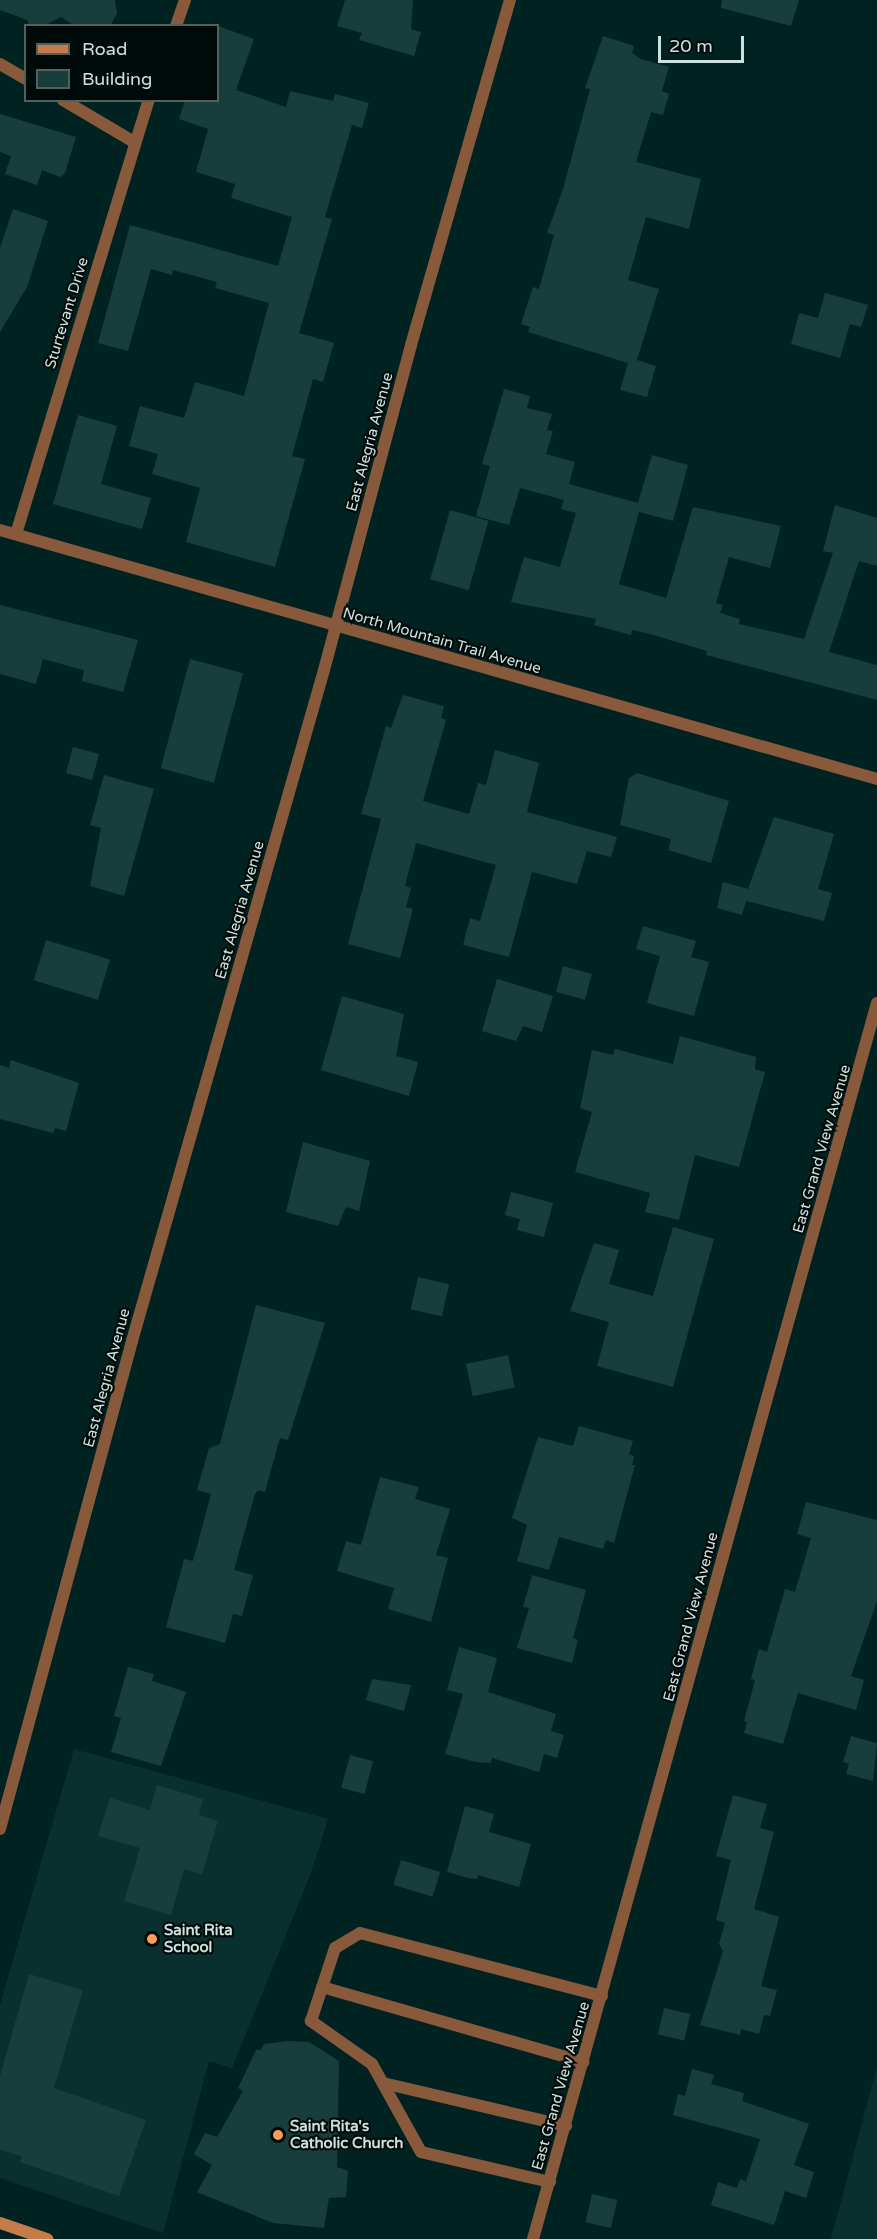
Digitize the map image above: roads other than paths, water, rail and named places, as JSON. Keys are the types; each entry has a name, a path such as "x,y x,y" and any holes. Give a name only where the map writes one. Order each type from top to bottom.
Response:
{"street":[{"path":"177,24 185,0"},
{"name":"East Alegria Avenue","path":"0,1829 135,1329 336,627 510,0"},
{"path":"0,64 24,78"},
{"path":"66,102 135,142"},
{"name":"Sturtevant Drive","path":"16,534 148,102"},
{"name":"North Mountain Trail Avenue","path":"0,530 877,779"},
{"name":"East Grand View Avenue","path":"533,2239 877,1003"},
{"path":"550,2182 421,2152 372,2064 311,2022 335,1948 360,1933 602,1996"},
{"path":"322,1987 583,2062"},
{"path":"384,2084 566,2126"},
{"path":"0,2223 43,2238"}],"place":[{"name":"Saint Rita School","path":"152,1939"},
{"name":"Saint Rita's Catholic Church","path":"278,2135"}]}
